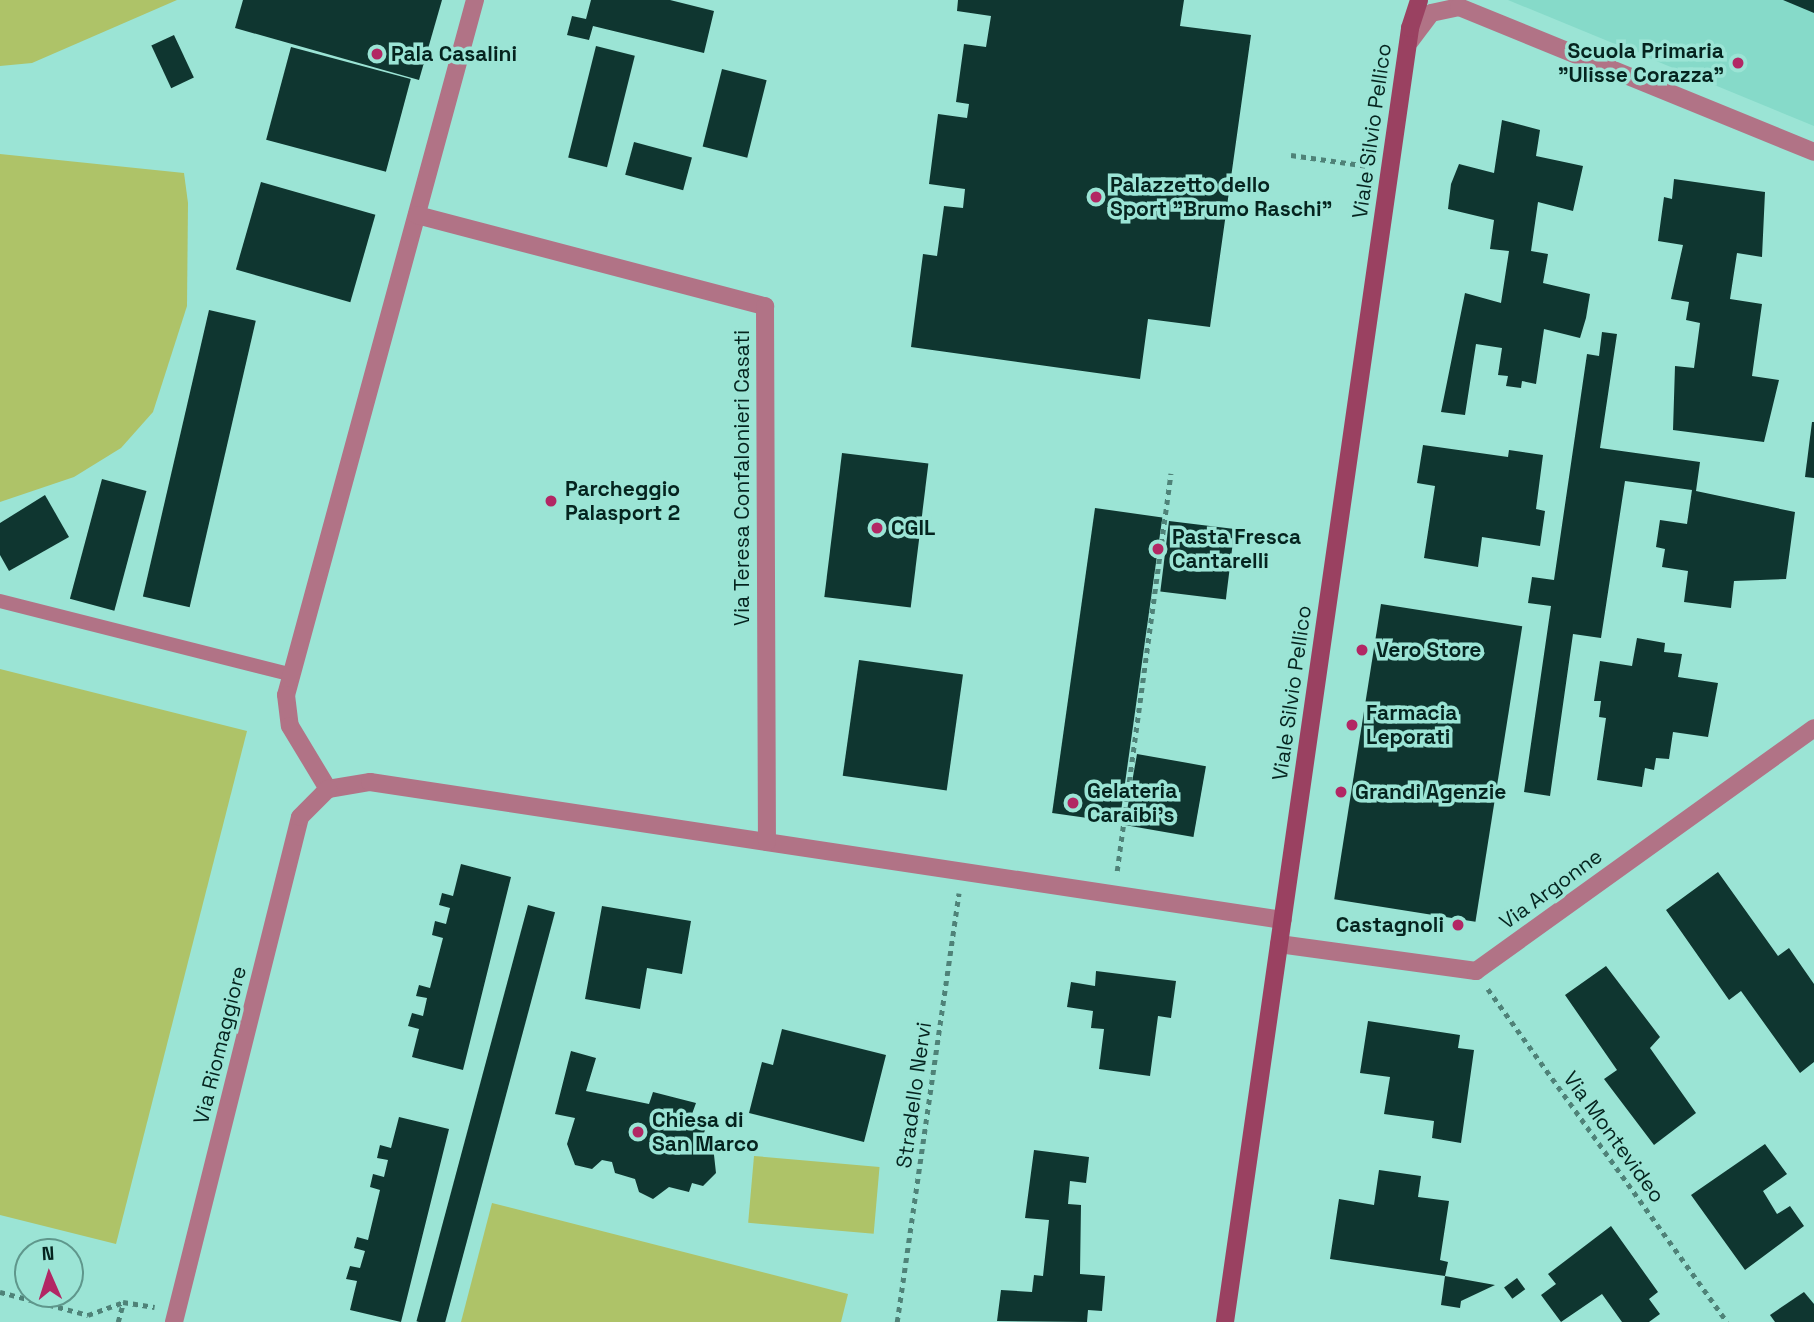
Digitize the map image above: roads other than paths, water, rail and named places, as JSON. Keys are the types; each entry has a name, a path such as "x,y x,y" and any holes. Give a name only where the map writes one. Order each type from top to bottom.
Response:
{"main road":[{"name":"Viale Silvio Pellico","path":"1408,0 1410,28"},
{"name":"Viale Silvio Pellico","path":"1225,1322 1406,51 1419,0"}],"street":[{"path":"475,0 286,695 290,726 328,789 370,782 1283,920"},
{"path":"1450,0 1814,152"},
{"path":"1406,51 1431,13 1467,9"},
{"name":"Via Teresa Confalonieri Casati","path":"416,215 765,306 766,842"},
{"name":"Via Argonne","path":"1279,944 1476,971 1814,728"},
{"name":"Via Riomaggiore","path":"175,1317 300,817 328,789"}],"lane":[{"path":"0,601 292,675"}],"place":[{"name":"Pala Casalini","path":"377,54"},
{"name":"Scuola Primaria \"Ulisse Corazza\"","path":"1738,63"},
{"name":"Palazzetto dello Sport \"Brumo Raschi\"","path":"1096,197"},
{"name":"Parcheggio Palasport 2","path":"551,501"},
{"name":"CGIL","path":"877,528"},
{"name":"Pasta Fresca Cantarelli","path":"1158,549"},
{"name":"Vero Store","path":"1362,650"},
{"name":"Farmacia Leporati","path":"1352,725"},
{"name":"Grandi Agenzie","path":"1341,792"},
{"name":"Gelateria Caraibi's","path":"1073,803"},
{"name":"Castagnoli","path":"1458,925"},
{"name":"Chiesa di San Marco","path":"638,1132"}]}
